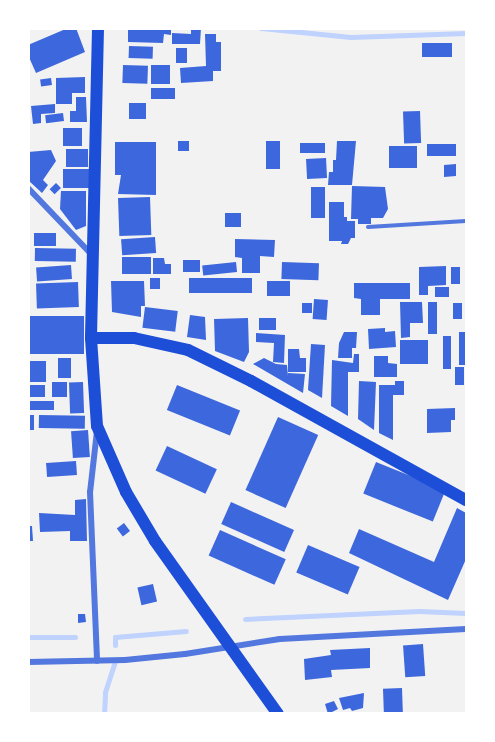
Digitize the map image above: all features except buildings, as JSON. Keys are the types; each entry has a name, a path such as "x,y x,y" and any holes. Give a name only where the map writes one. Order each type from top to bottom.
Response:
{"main road":[{"path":"98,28 90,338 97,426 126,492 154,541 278,714"},
{"path":"90,338 134,338 188,350 251,381 466,500"}],"street":[{"path":"28,188 91,255"},
{"path":"97,426 90,492 97,661"},
{"path":"28,670 31,662 97,661 185,654 230,645 280,639 466,629"}],"lane":[{"path":"368,227 466,221"}],"waterway":[{"path":"261,28 351,37 466,33"},
{"path":"245,619 419,611 466,613"},
{"path":"115,645 115,637 186,631"},
{"path":"28,637 75,637"},
{"path":"104,714 105,692 115,661"}]}
